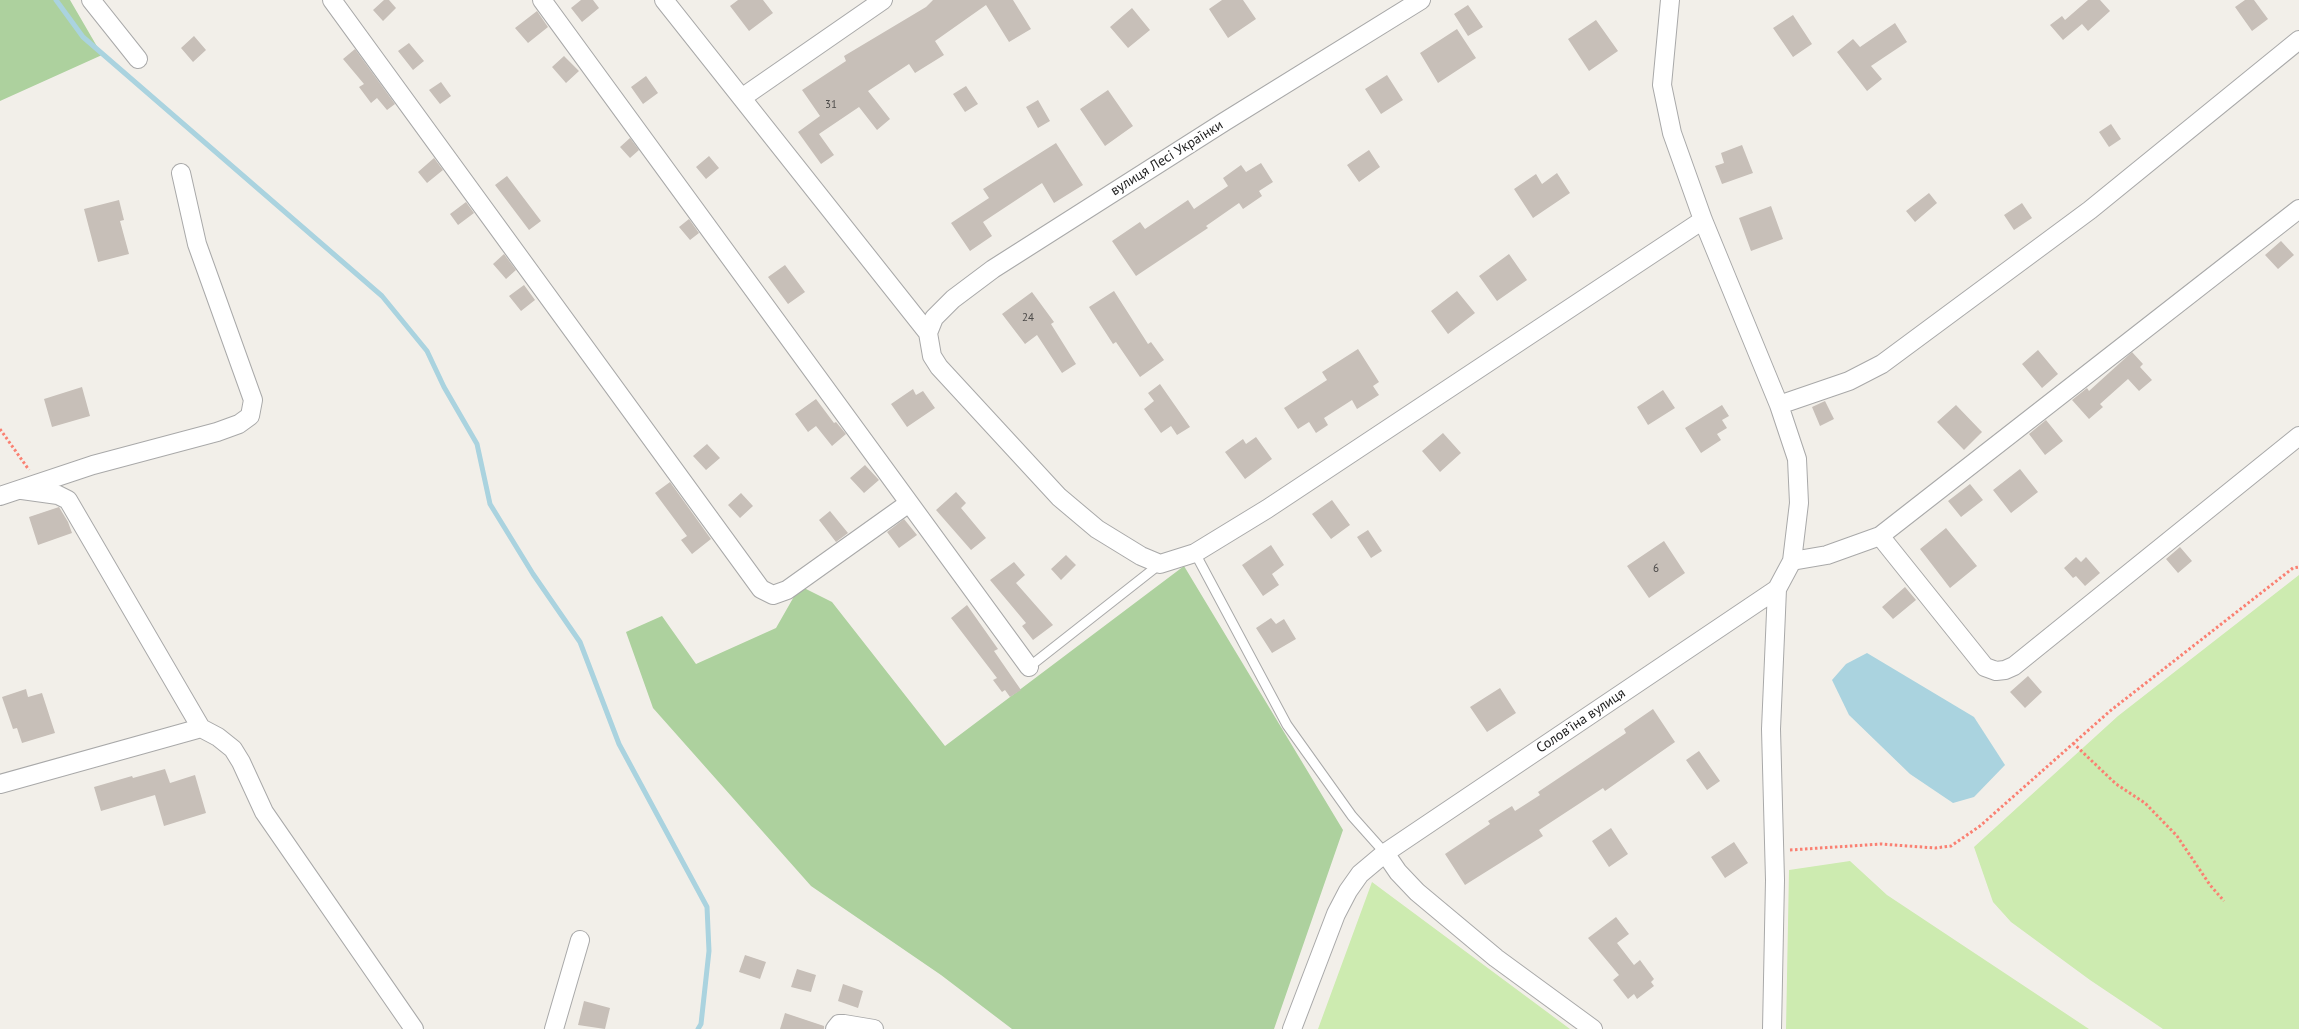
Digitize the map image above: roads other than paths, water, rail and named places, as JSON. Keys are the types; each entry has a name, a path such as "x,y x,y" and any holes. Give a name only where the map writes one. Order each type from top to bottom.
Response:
{"street":[{"path":"91,0 138,59"},
{"path":"332,0 761,589 773,595 787,590 909,503"},
{"path":"542,0 1029,667"},
{"path":"664,0 743,97 928,333 932,356 939,367 1060,496 1097,528 1141,556 1160,564 1195,553 1267,509 1704,220"},
{"path":"743,97 883,0"},
{"name":"вулиця Лесі Українки","path":"928,333 934,318 953,299 993,269 1224,122 1421,0"},
{"path":"1670,0 1662,85 1672,133 1704,220 1779,405 1797,459 1799,503 1792,561 1777,589 1771,729 1775,851 1772,1029"},
{"path":"1779,405 1849,381 1882,364 2090,210 2299,40"},
{"path":"0,496 93,465 217,432 239,424 250,416 253,400 231,334 197,244 181,173"},
{"path":"1792,561 1827,555 1880,536 2299,210"},
{"path":"1880,536 1985,667 1996,671 2005,670 2299,436"},
{"path":"30,486 68,500 201,728 218,737 233,749 264,812 414,1029"},
{"name":"Соловʼїна вулиця","path":"1292,1029 1336,914 1348,891 1360,874 1385,853 1777,589"},
{"path":"0,784 201,728"},
{"path":"1385,853 1398,872 1417,892 1496,958 1593,1029"},
{"path":"554,1029 580,940"},
{"path":"834,1029 839,1024 844,1024 874,1029"}],"lane":[{"path":"1195,553 1287,725 1352,816 1385,853"},
{"path":"1029,667 1160,564"}],"water":[{"path":"1867,653 1974,717 2005,765 1974,797 1953,803 1910,774 1849,715 1832,680 1846,664"}],"waterway":[{"path":"56,0 83,37 382,296 427,351 444,387 477,444 490,504 533,574 580,642 619,744 707,907 709,951 701,1024 698,1029"}]}
